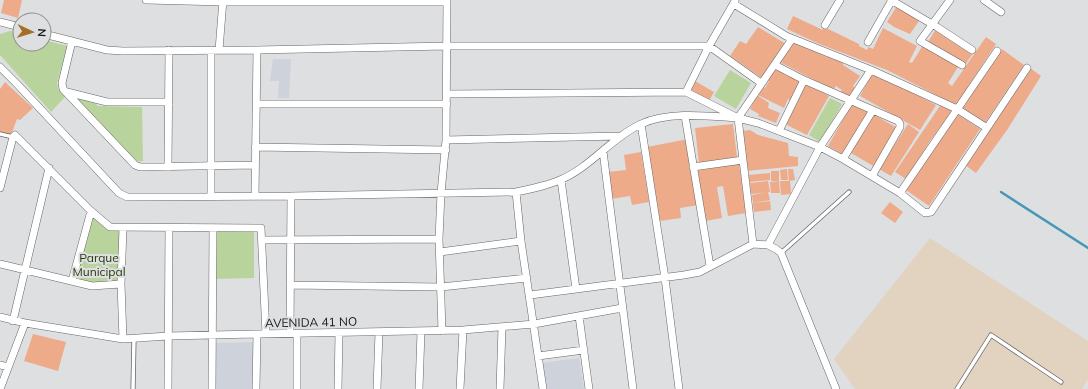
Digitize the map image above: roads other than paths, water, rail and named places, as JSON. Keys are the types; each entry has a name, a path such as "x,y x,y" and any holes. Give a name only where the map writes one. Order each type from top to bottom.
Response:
{"street":[{"path":"146,0 447,1 446,150 441,193 439,239 442,331"},
{"path":"825,25 840,0"},
{"path":"868,42 892,0 972,50"},
{"path":"950,0 920,42 962,65"},
{"path":"984,0 1001,12"},
{"path":"219,50 223,1"},
{"path":"686,92 709,46 735,2 792,39 871,70 957,109 987,128"},
{"path":"0,22 12,25"},
{"path":"52,36 107,50 256,50 447,46 709,46 761,83"},
{"path":"753,244 738,118 792,39"},
{"path":"72,41 62,83 63,89 132,163 140,167 255,164"},
{"path":"168,167 169,50"},
{"path":"211,50 211,196"},
{"path":"255,196 256,50"},
{"path":"900,193 997,51"},
{"path":"775,65 804,80 898,121 900,128 872,176"},
{"path":"0,67 24,90 119,193 127,197 516,192 561,180 581,168 621,136 641,124 664,117 708,116 738,118 758,123 820,147 900,193 925,213 931,212 1027,68"},
{"path":"768,245 820,147 871,70"},
{"path":"779,131 804,80"},
{"path":"67,92 107,102 169,102"},
{"path":"447,94 686,92 738,118"},
{"path":"256,104 447,104"},
{"path":"843,159 873,110"},
{"path":"685,116 710,266"},
{"path":"641,124 665,278 679,389"},
{"path":"0,188 14,135 17,136 108,227 261,228 266,334"},
{"path":"446,140 621,136"},
{"path":"255,147 446,150"},
{"path":"603,151 633,389"},
{"path":"693,167 743,160"},
{"path":"14,321 49,168"},
{"path":"561,180 576,289"},
{"path":"516,192 521,241 543,389"},
{"path":"291,196 290,285 297,389"},
{"path":"72,281 91,211"},
{"path":"123,228 121,284 123,339"},
{"path":"168,389 169,228"},
{"path":"212,389 213,228"},
{"path":"262,240 439,239"},
{"path":"440,252 521,241"},
{"path":"530,295 665,278 700,272 753,244 768,245 781,253 834,388"},
{"path":"0,264 97,286 121,284"},
{"path":"290,285 441,287 527,278"},
{"name":"AVENIDA 41 NO","path":"0,317 25,323 123,339 168,336 463,330 534,324 622,308"},
{"path":"579,316 589,389"},
{"path":"0,389 25,323"},
{"path":"500,389 502,327"},
{"path":"460,389 463,330"},
{"path":"376,389 379,332"},
{"path":"419,389 421,332"},
{"path":"338,389 339,333"},
{"path":"256,389 257,334"},
{"path":"538,356 584,350"},
{"path":"0,365 8,367"}],"lane":[{"path":"0,134 13,137"},
{"path":"781,253 849,192"},
{"path":"958,389 991,335 1061,382"},
{"path":"133,389 134,338"}],"waterway":[{"path":"1001,192 1088,248"}],"park label":[{"name":"Parque Municipal","path":"99,264"}]}
